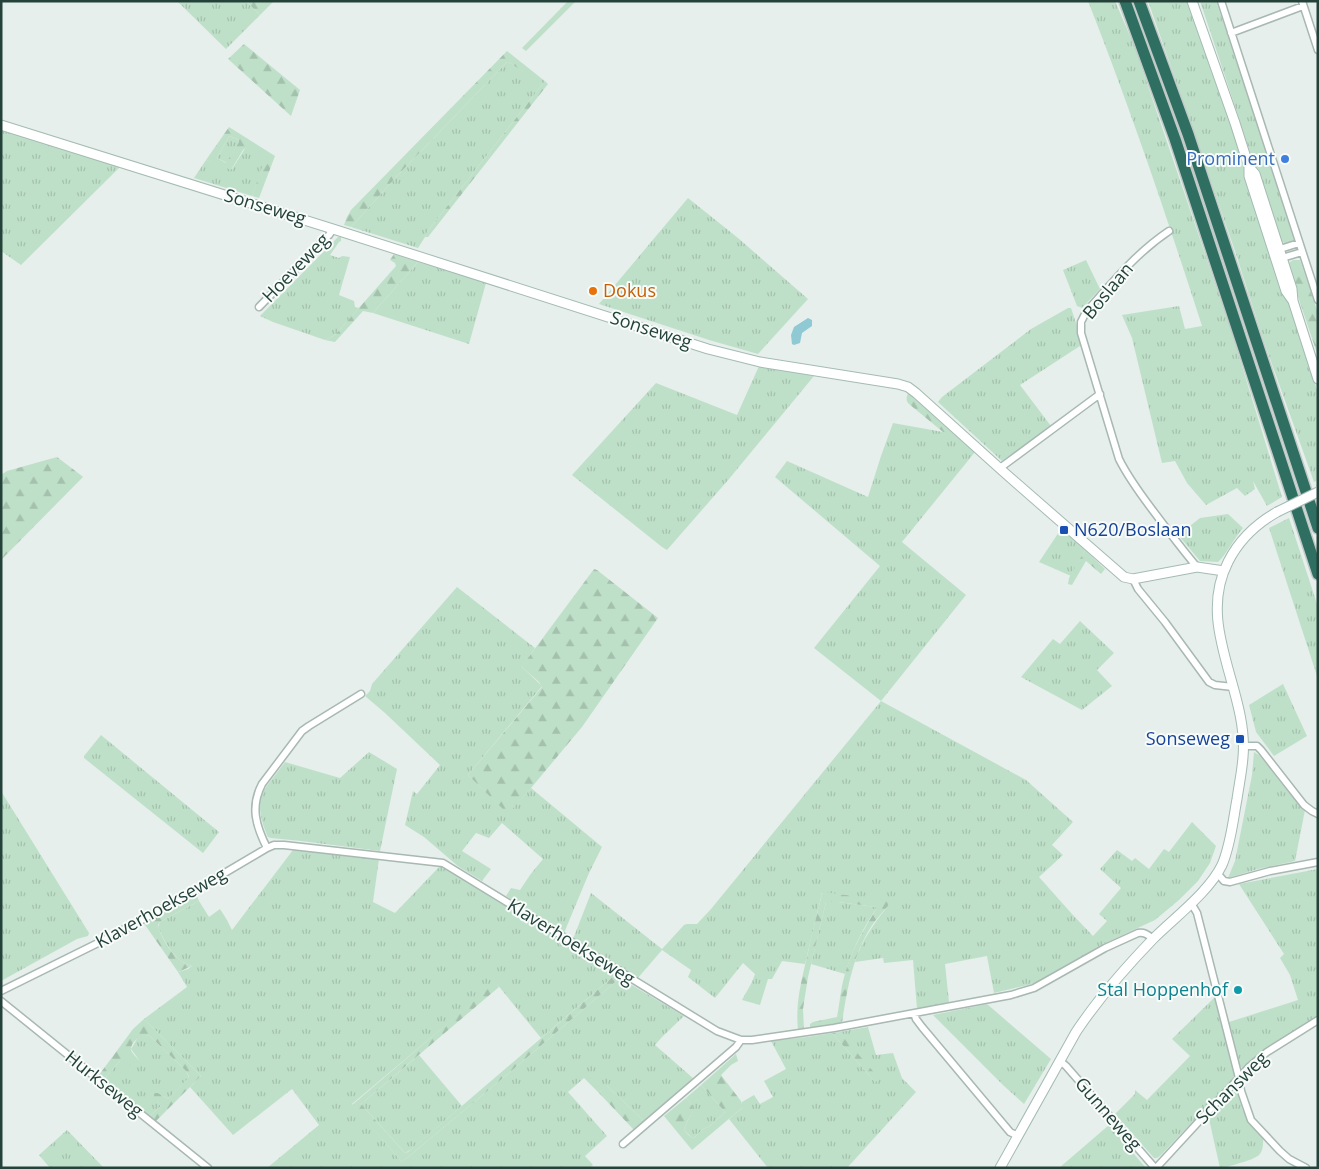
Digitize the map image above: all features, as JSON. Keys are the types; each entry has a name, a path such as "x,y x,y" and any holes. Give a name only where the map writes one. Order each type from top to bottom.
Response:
{"highway":[{"path":"1125,1 1176,139 1318,574"},
{"path":"1140,1 1188,134 1318,528"}],"main road":[{"path":"1192,1 1249,167 1255,174 1278,254 1286,291 1293,301 1318,379"},
{"name":"Sonseweg","path":"1,125 708,349 760,362 898,384 916,393 1124,577 1133,579"},
{"path":"1000,1168 1076,1032 1092,1009 1153,939 1210,884 1217,873 1226,852 1233,824 1244,746 1242,721 1218,626 1217,597 1220,582 1233,552 1244,537 1278,512 1318,492"},
{"path":"1133,579 1197,567 1224,571"}],"street":[{"path":"1221,1 1318,300"},
{"path":"1231,33 1302,4 1318,50"},
{"name":"Hoeveweg","path":"259,307 333,229"},
{"name":"Boslaan","path":"1169,231 1152,243 1127,267 1086,312 1081,322 1081,333 1119,459 1133,484 1197,567"},
{"path":"1278,254 1299,243"},
{"path":"1278,254 1302,252"},
{"path":"1000,468 1100,394"},
{"name":"Sonseweg","path":"1133,579 1138,589 1210,682 1215,685 1233,687"},
{"path":"267,848 261,836 255,809 255,800 262,784 302,731 361,694"},
{"path":"1244,746 1257,746 1304,805 1318,814"},
{"name":"Klaverhoekseweg","path":"1,991 176,902 267,848 284,845 443,863 717,1031 741,1040 834,1028 1024,992 1105,948 1138,933 1147,934 1153,939"},
{"path":"1217,873 1224,881 1230,882 1270,870 1318,862"},
{"path":"1191,903 1197,913 1241,1091 1251,1120 1289,1159 1306,1168"},
{"name":"Hurkseweg","path":"1,1000 208,1168"},
{"path":"914,1013 922,1027 1010,1132 1018,1136"},
{"name":"Schansweg","path":"1156,1168 1249,1067 1267,1052 1318,1020"},
{"path":"623,1144 736,1047 741,1040"},
{"name":"Gunneweg","path":"1060,1061 1156,1168"}],"green space":[{"path":"177,1 246,1 260,15 226,49"},
{"path":"246,1 274,1 260,15"},
{"path":"568,1 576,1 526,51 522,48"},
{"path":"1088,1 1115,1 1134,45 1231,330 1282,497 1267,506 1253,481 1255,489 1245,496 1237,488 1206,505 1187,483 1175,461 1162,463 1132,338 1122,315 1179,306 1185,329 1202,326 1148,163"},
{"path":"1148,1 1189,1 1211,63 1318,393 1318,480 1314,482 1263,339 1235,251"},
{"path":"1200,1 1216,1 1294,240 1287,243 1280,242"},
{"path":"244,44 300,90 291,116 228,59"},
{"path":"507,51 541,78 537,82 507,62 399,174 351,227 344,225 351,210"},
{"path":"507,62 537,81 541,78 545,81 427,232 418,248 351,227 399,174"},
{"path":"545,81 548,84 428,237 425,237 427,232"},
{"path":"229,127 275,156 259,198 252,196 265,158 247,147 243,150 231,170 206,160","holes":["229,136 239,140 226,163 217,158"]},
{"path":"1,129 120,167 21,265 1,251"},
{"path":"229,136 239,140 239,142 227,163 217,158"},
{"path":"246,147 266,158 252,196 194,178 206,160 232,169"},
{"path":"688,198 738,238 808,299 758,354 599,304"},
{"path":"338,237 341,237 341,241 330,255 339,258 342,256 350,257 339,295 354,301 355,307 359,308 335,335 325,340 260,316"},
{"path":"394,254 418,262 373,313 363,311 335,342 325,340 335,335 396,266 390,260"},
{"path":"1086,260 1100,289 1082,308 1077,306 1063,270"},
{"path":"1293,260 1300,260 1318,313 1318,356 1287,264"},
{"path":"418,262 486,283 469,344 373,313"},
{"path":"1071,308 1083,344 1020,385 1051,426 1002,461 938,402 1031,329"},
{"path":"759,366 814,376 729,479 667,550 572,475 656,383 737,415"},
{"path":"908,393 952,432 943,432 909,404 907,400"},
{"path":"893,423 952,432 975,452 902,542 966,595 881,701 814,648 880,566 775,477 787,461 868,497"},
{"path":"57,457 83,477 1,560 1,475 7,471"},
{"path":"1228,514 1243,528 1218,562 1200,561 1174,530 1186,529 1200,518"},
{"path":"1289,518 1318,607 1318,679 1269,528"},
{"path":"1061,529 1085,550 1071,576 1039,562"},
{"path":"1085,550 1105,569 1101,574 1086,561 1072,585 1068,584 1069,578"},
{"path":"594,569 658,618 582,727 508,814 468,775 542,687 522,666"},
{"path":"457,587 535,648 522,667 542,686 468,775 508,813 531,788 602,847 564,933 506,896 511,888 520,890 543,859 502,823 489,838 476,833 462,851 491,869 482,881 459,867 424,837 405,825 413,791 417,794 440,765 365,696 370,691 372,684"},
{"path":"1080,621 1114,653 1097,670 1112,686 1082,710 1021,677 1053,639 1060,644"},
{"path":"1283,684 1307,736 1274,756 1256,732 1249,705"},
{"path":"881,701 1026,780 1073,822 1052,845 1063,855 1039,877 1093,936 1107,921 1099,914 1121,888 1100,869 1117,850 1132,861 1135,858 1149,869 1164,849 1169,852 1192,822 1216,846 1210,863 1198,881 1155,920 1101,945 1040,981 994,993 987,956 945,964 949,1002 917,1009 913,960 884,963 883,958 855,962 869,932 888,906 847,895 822,893 805,964 782,961 772,979 768,979 760,1005 742,1000 755,974 743,963 715,998 688,977 691,970 662,950 637,979 573,939 591,893 662,949 684,925 697,924"},
{"path":"101,735 219,832 203,853 84,758"},
{"path":"369,752 397,769 380,851 268,837 261,816 260,795 285,762 340,778"},
{"path":"1254,752 1259,755 1305,810 1295,861 1228,878 1235,861 1252,775"},
{"path":"1,791 89,933 88,936 77,939 1,981"},
{"path":"293,850 379,859 373,902 395,913 440,866 615,975 541,1038 496,983 352,1104 402,1162 620,978 684,1016 655,1045 694,1079 644,1121 607,1086 599,1093 584,1078 568,1092 607,1136 585,1156 593,1165 589,1168 267,1168 319,1125 292,1089 233,1135 190,1087 201,1076 144,1019 187,987 178,972 192,966 175,956 158,927 160,922 199,901 209,917 220,909 232,930"},
{"path":"1318,869 1318,1016 1274,1043 1242,1068 1229,1022 1298,1000 1290,975 1280,958 1284,954 1239,884"},
{"path":"823,892 889,902 888,906 871,927 855,961 842,1023 810,1028 810,1024 813,1022 837,1017 842,986 848,965 860,936 877,908 826,902 808,977 803,1009 804,1029 798,1030 797,1010 800,991"},
{"path":"196,894 199,901 160,922 158,925 162,937 170,950 186,964 192,966 178,972 143,922"},
{"path":"826,902 877,908 858,940 845,974 811,964"},
{"path":"615,975 620,978 402,1162 352,1105 496,982 499,987 361,1104 403,1151 405,1153 408,1152"},
{"path":"1216,996 1235,1077 1161,1155 1154,1158 1115,1114 1135,1094 1135,1090 1147,1100 1190,1056 1172,1039"},
{"path":"987,1004 1051,1059 1024,1104 933,1015"},
{"path":"144,1019 201,1076 156,1121 150,1116 161,1106 154,1098 154,1093 158,1093 168,1099 189,1077 186,1071 150,1036 141,1037 131,1047 133,1054 139,1060 137,1065 120,1061 104,1079 99,1075 133,1029"},
{"path":"868,1027 876,1055 893,1053 902,1078 916,1092 847,1168 768,1168 729,1119 742,1108 742,1102 754,1095 760,1104 773,1097 764,1081 786,1069 771,1041 832,1033 875,1082 839,1032"},
{"path":"839,1032 879,1080 875,1082 832,1033"},
{"path":"143,1035 150,1036 186,1071 189,1078 168,1099 158,1093 157,1101 161,1106 150,1116 104,1079 120,1061 132,1065 139,1060 131,1049 137,1039"},
{"path":"736,1054 738,1061 721,1075 741,1101 743,1107 692,1150 664,1116 686,1098 693,1107 693,1111 684,1130 686,1133 694,1138 703,1129 710,1126 725,1112 701,1085"},
{"path":"419,1055 462,1106 405,1153 361,1104"},
{"path":"701,1085 725,1112 694,1138 684,1130 693,1111 686,1098"},
{"path":"606,1086 644,1121 634,1130 599,1093"},
{"path":"1236,1090 1243,1111 1263,1135 1261,1153 1253,1159 1220,1168 1209,1119"},
{"path":"1109,1125 1146,1168 1059,1168"},
{"path":"67,1130 104,1168 50,1168 39,1155"}],"water":[{"path":"808,318 812,320 812,326 802,333 800,343 792,344 791,335 794,327"}],"place":[{"name":"Prominent","path":"1285,159"},
{"name":"Dokus","path":"593,291"},
{"name":"N620/Boslaan","path":"1064,530"},
{"name":"Sonseweg","path":"1240,739"},
{"name":"Stal Hoppenhof","path":"1238,990"}]}
